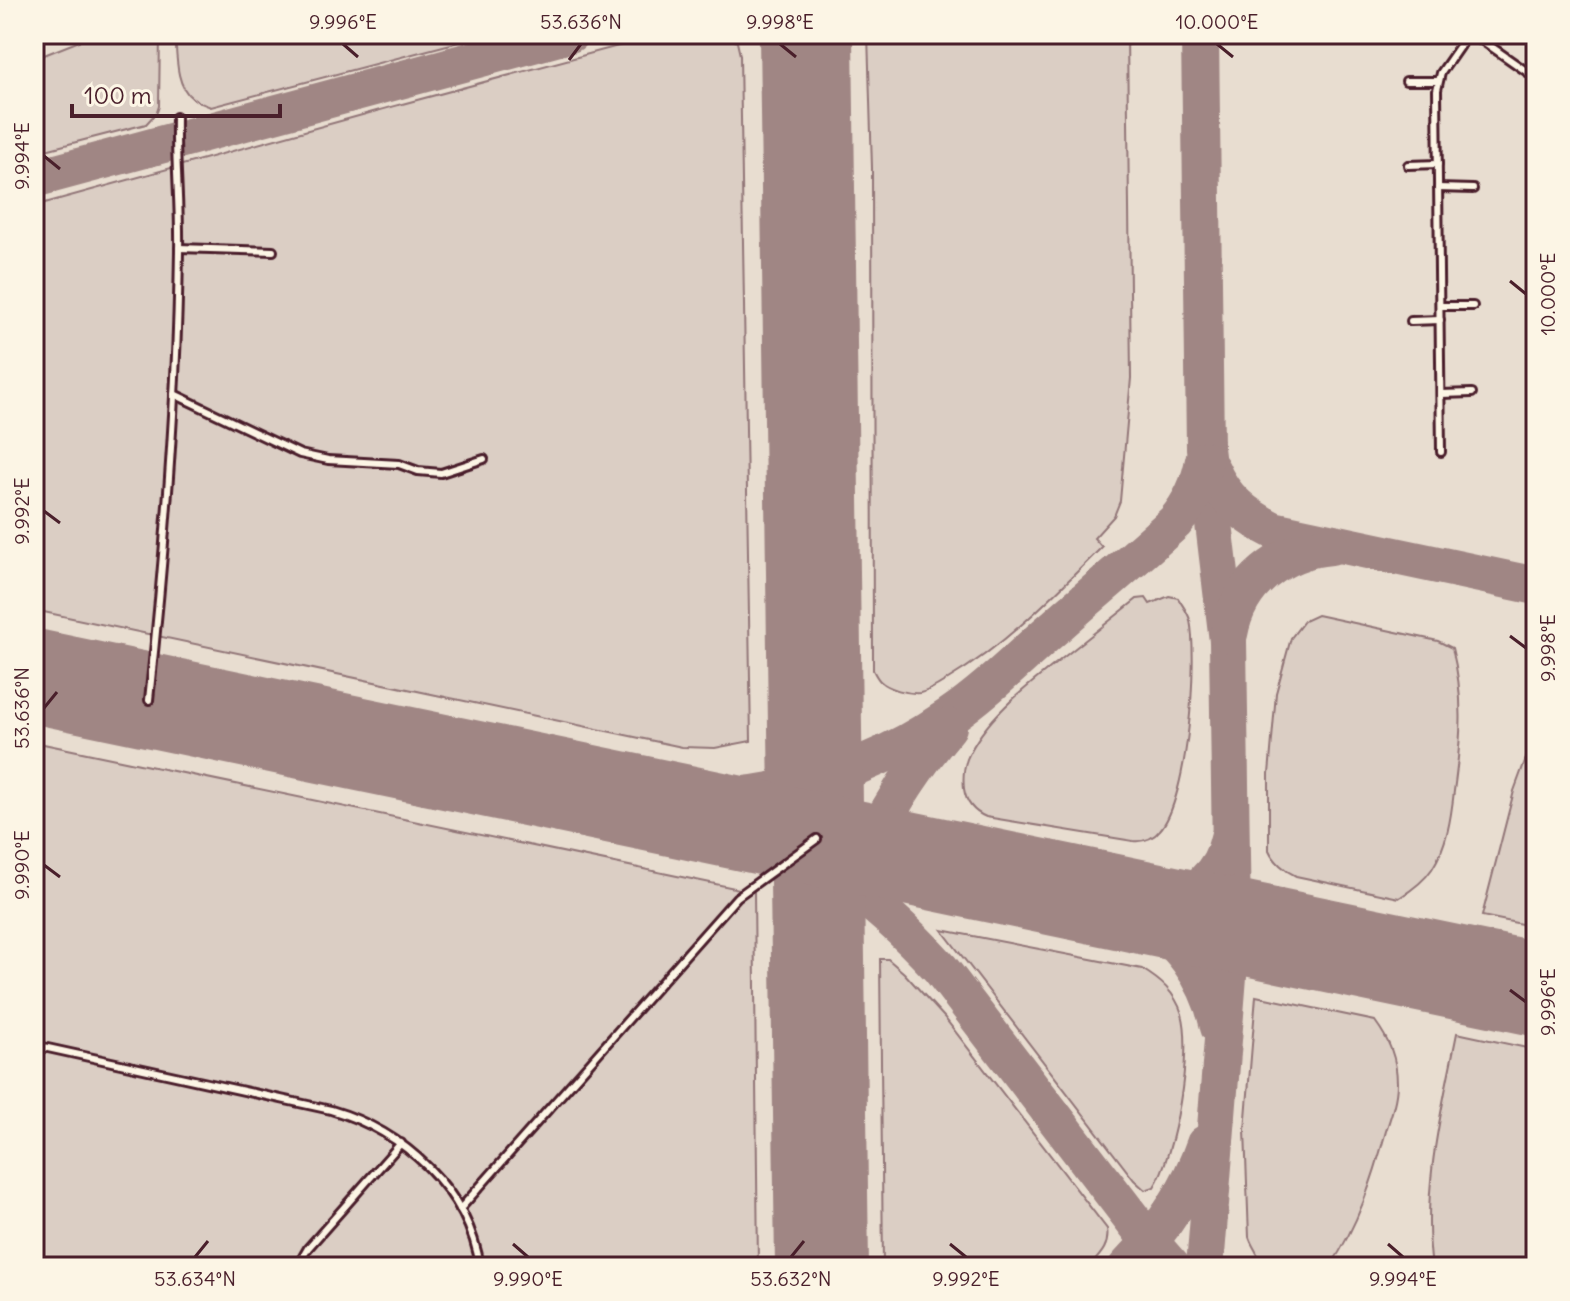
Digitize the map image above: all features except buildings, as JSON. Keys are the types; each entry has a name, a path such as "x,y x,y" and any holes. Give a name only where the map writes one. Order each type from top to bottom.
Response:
{"lane":[{"path":"1441,452 1438,81 1445,65 1470,34 1536,78"},
{"path":"1406,81 1438,81"},
{"path":"149,700 174,394 179,248 176,117"},
{"path":"1408,165 1438,164"},
{"path":"1438,188 1473,189"},
{"path":"179,248 273,251"},
{"path":"1440,306 1473,306"},
{"path":"1411,321 1440,320"},
{"path":"1441,394 1472,393"},
{"path":"174,394 300,454 328,460 399,464 418,471 441,473 450,466 484,459"},
{"path":"460,1209 737,897 817,839"},
{"path":"34,1045 331,1110 365,1121 401,1143 435,1176 460,1209 473,1234 480,1267"},
{"path":"297,1267 308,1248 401,1143"}],"shaded area":[{"path":"34,34 1536,34 1536,1267 34,1267"},
{"path":"97,34 160,34 157,112 146,124 34,153 34,59"},
{"path":"175,34 489,34 211,107 192,98 182,85"},
{"path":"663,34 724,34 737,42 740,55 751,741 715,748 682,747 34,610 34,206"},
{"path":"868,34 1127,34 1131,378 1120,501 1114,516 1094,538 1102,547 1047,601 990,651 938,685 920,693 904,692 888,686 879,680 873,670 872,168"},
{"path":"1169,596 1178,598 1190,620 1193,666 1184,761 1170,814 1160,830 1148,839 1133,841 986,817 974,809 965,794 965,766 975,743 998,714 1137,599 1146,598 1150,604"},
{"path":"1317,615 1438,641 1452,648 1459,685 1460,720 1450,821 1432,869 1399,898 1296,876 1280,865 1269,850 1269,774 1276,693 1291,638 1304,621"},
{"path":"1536,731 1536,927 1482,916 1514,791"},
{"path":"34,742 754,892 758,1267 34,1267"},
{"path":"942,930 1142,969 1171,993 1182,1014 1185,1031 1184,1076 1169,1151 1154,1187 1145,1190 1134,1180"},
{"path":"880,959 888,959 904,973 944,1017 1107,1229 1106,1245 1089,1267 883,1267"},
{"path":"1256,996 1375,1021 1394,1057 1396,1095 1376,1167 1357,1218 1330,1267 1262,1267 1249,1237 1245,1130"},
{"path":"1457,1033 1536,1050 1536,1267 1432,1267 1429,1238 1431,1179"}],"taxiway":[{"path":"34,179 570,34"},
{"path":"1200,34 1205,448 1228,641 1232,926 1205,1267"},
{"path":"598,793 692,799 782,789 868,762 909,741 978,695 1175,522 1194,493 1204,460"},
{"path":"1211,469 1236,505 1273,530 1536,586"},
{"path":"1229,634 1242,599 1265,572 1295,554 1331,546"},
{"path":"819,1006 838,929 865,858 901,791 948,727"},
{"path":"716,819 782,845 811,861 865,897 915,942 940,968 1172,1267"},
{"path":"1127,905 1159,905 1195,890 1213,873 1229,838"},
{"path":"1079,894 1132,912 1177,945 1199,975 1219,1027"},
{"path":"1127,1267 1173,1210 1205,1144"}],"runway":[{"path":"806,34 822,1267"},
{"path":"34,676 1536,989"}]}
